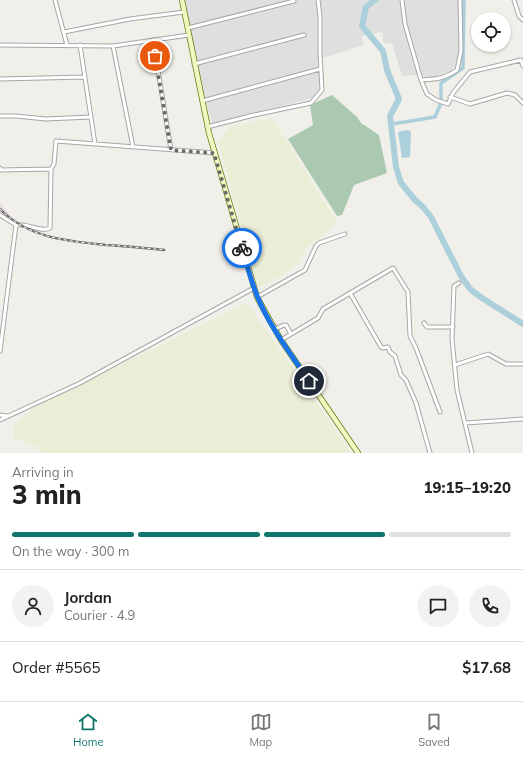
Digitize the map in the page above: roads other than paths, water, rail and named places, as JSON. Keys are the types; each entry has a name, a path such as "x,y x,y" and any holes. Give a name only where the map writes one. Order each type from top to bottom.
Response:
{"main road":[{"path":"182,0 207,127 257,297 281,340 358,453"}],"street":[{"path":"55,0 67,45"},
{"path":"207,127 311,103 322,90 320,69 320,16 318,0"},
{"path":"402,0 404,24 420,80 427,94 437,101 448,104 450,97 470,72 521,60 523,66"},
{"path":"420,80 441,79 449,76 457,70 461,51 460,0"},
{"path":"514,0 519,16 523,20"},
{"path":"188,28 294,1"},
{"path":"64,32 130,19 184,12"},
{"path":"0,45 113,46 189,35"},
{"path":"194,64 304,35"},
{"path":"153,40 171,150"},
{"path":"80,45 95,144"},
{"path":"113,46 133,147"},
{"path":"202,101 320,69"},
{"path":"0,79 85,77"},
{"path":"450,97 470,104 507,93 515,95 523,103"},
{"path":"0,116 16,116 46,120 91,117"},
{"path":"0,215 16,225 22,224 46,230 50,228 51,169 54,164 56,142 214,153"},
{"path":"0,168 0,170 51,169"},
{"path":"0,351 16,225"},
{"path":"257,297 305,270 316,246 319,243 345,234"},
{"path":"281,340 318,318 323,309 393,268 408,292 411,339 416,348 440,412"},
{"path":"459,283 454,286 452,339 457,390 472,453"},
{"path":"0,420 80,384 254,288"},
{"path":"350,293 381,347 388,347 390,352 395,356 401,375 406,380 416,403 430,453"},
{"path":"424,323 427,327 452,327"},
{"path":"275,330 286,325 291,334"},
{"path":"455,365 488,354 506,364 523,364"},
{"path":"0,415 7,416"},
{"path":"465,423 523,419"}],"water":[{"path":"407,130 411,132 410,157 402,158 398,132"}],"waterway":[{"path":"375,0 366,7 362,26 383,51 387,70 399,99 390,116 396,167 401,183 431,217 461,276 470,289 523,324"},
{"path":"392,124 435,117 441,103 441,83 463,68 464,0"}],"railway":[{"path":"0,209 11,219 23,226 49,236 91,243 164,250"}]}
